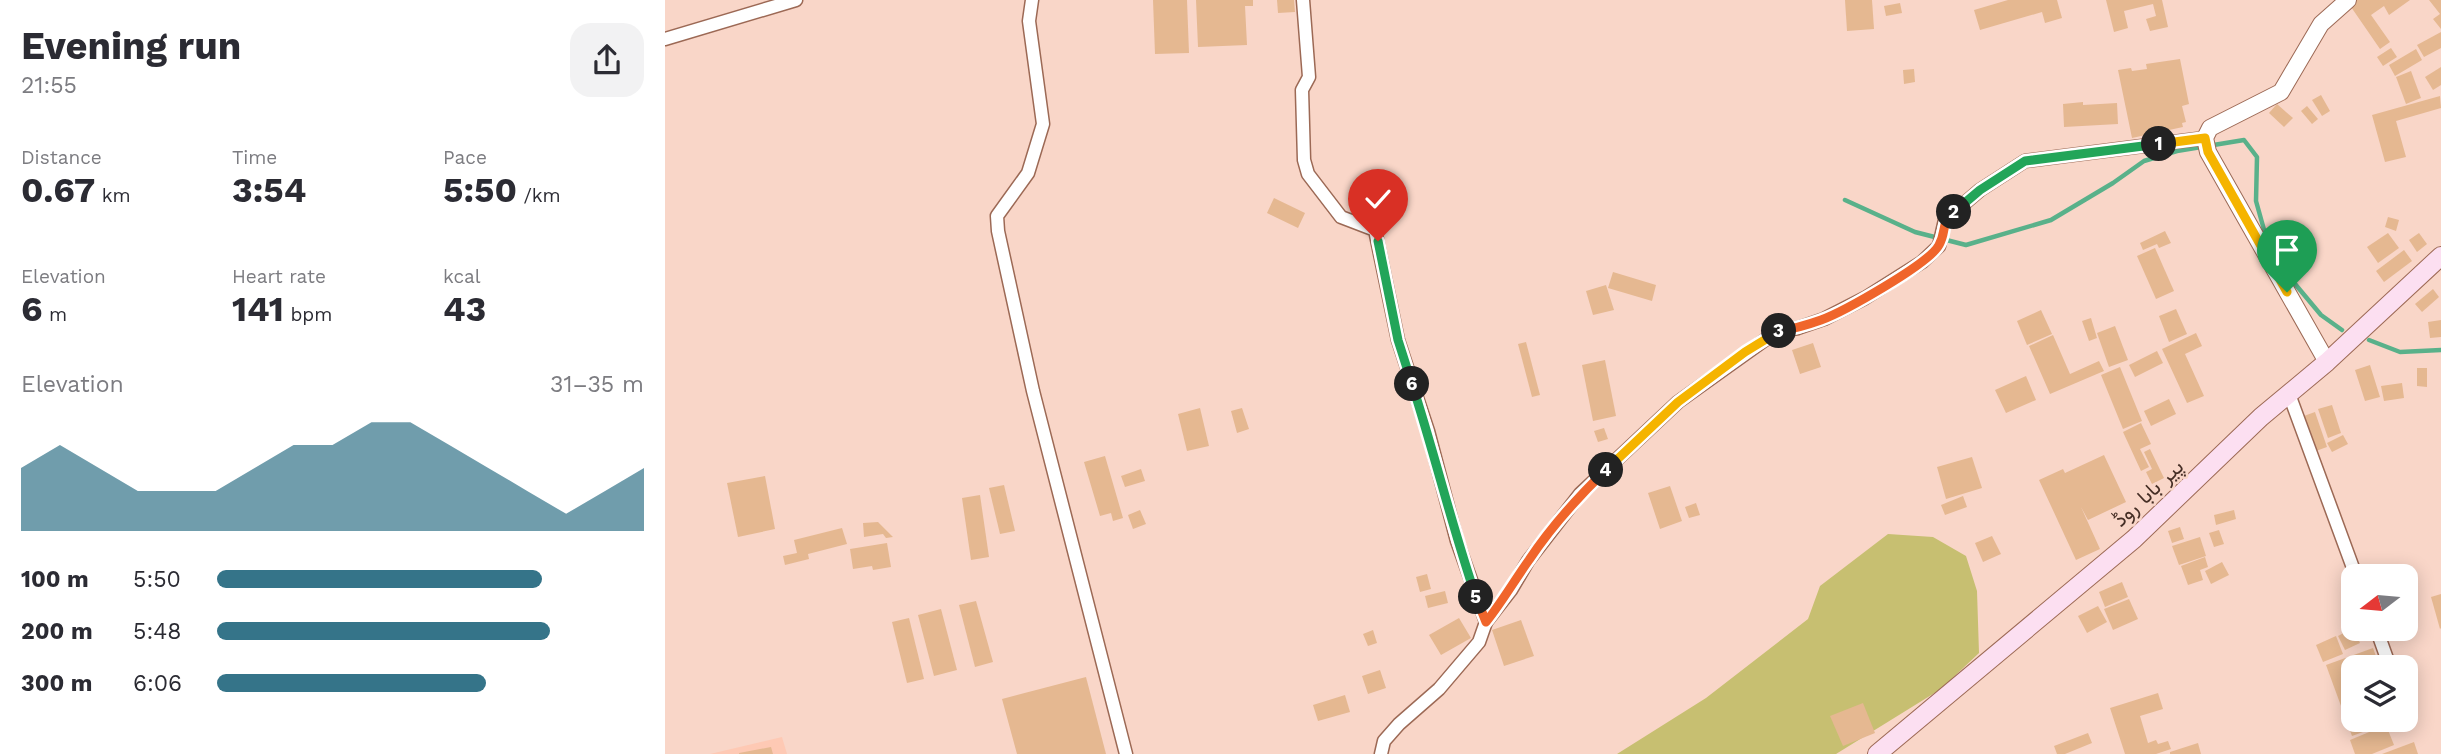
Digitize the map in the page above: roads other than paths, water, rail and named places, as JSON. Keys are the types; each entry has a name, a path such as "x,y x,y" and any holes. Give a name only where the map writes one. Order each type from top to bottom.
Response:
{"main road":[{"name":"پیر بابا روڈ","path":"1877,754 2134,539 2251,427 2327,362 2441,256"}],"street":[{"path":"665,39 796,0"},
{"path":"1032,0 1030,21 1043,124 1028,173 997,216 997,231 1033,390 1126,754"},
{"path":"1303,0 1309,78 1302,90 1304,160 1308,174 1341,217 1375,230 1398,340 1427,431 1457,541 1486,622"},
{"path":"2327,362 2208,152 2205,139 2210,128 2262,104 2281,92 2321,24 2342,1"},
{"path":"1381,754 1384,741 1439,689 1479,642 1486,622 1511,590 1528,561 1580,494 1678,402 1776,332 1824,319 1865,298 1922,262 1939,246 1945,220 1980,190 2025,161 2205,139"},
{"path":"2289,394 2352,564"}],"waterway":[{"path":"1845,200 1915,232 1966,245 2051,220 2144,161 2177,151 2244,140 2257,157 2256,201 2268,244"},
{"path":"2285,272 2321,315 2342,330"},
{"path":"2369,340 2400,352 2441,350"}]}
